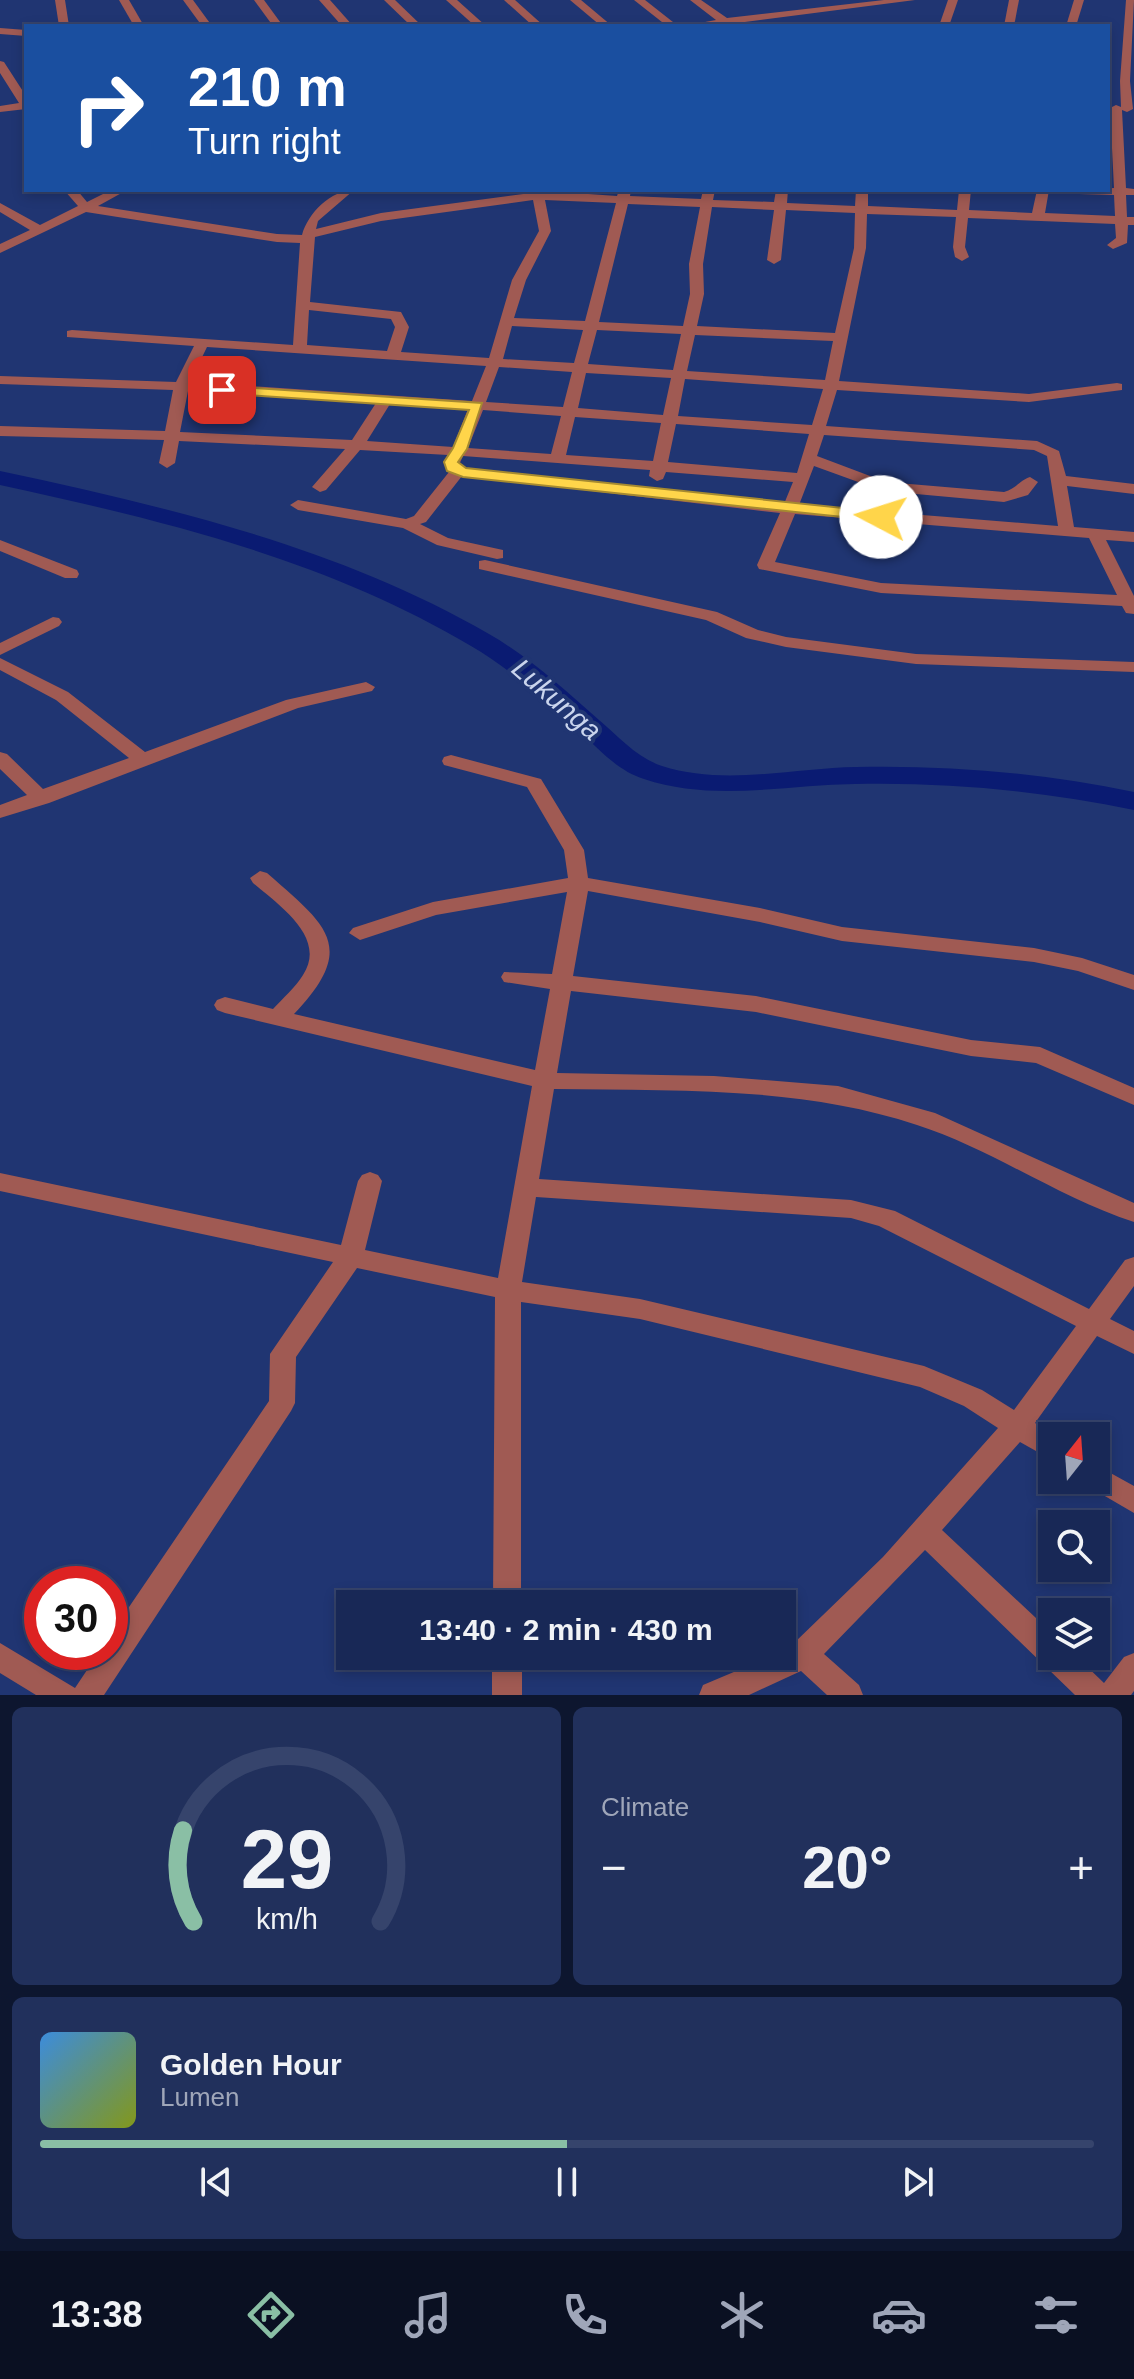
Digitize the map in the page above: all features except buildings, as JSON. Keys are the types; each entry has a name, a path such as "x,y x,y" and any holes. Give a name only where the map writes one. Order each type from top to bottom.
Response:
{"street":[{"path":"60,0 64,24"},
{"path":"124,0 138,24"},
{"path":"188,0 206,24"},
{"path":"259,0 277,24"},
{"path":"324,0 346,24"},
{"path":"389,0 415,24"},
{"path":"451,0 479,24"},
{"path":"509,0 537,24"},
{"path":"575,0 605,24"},
{"path":"639,0 670,24"},
{"path":"695,0 724,21"},
{"path":"824,0 848,10 877,1 910,0"},
{"path":"945,24 953,0"},
{"path":"1009,24 1014,0"},
{"path":"1072,24 1079,0"},
{"path":"1113,245 1122,240 1119,221 1127,192 1121,109 1130,81 1131,0"},
{"path":"767,7 776,14"},
{"path":"702,24 835,7"},
{"path":"0,31 24,33"},
{"path":"0,64 24,103"},
{"path":"1110,80 1130,81"},
{"path":"0,109 24,106"},
{"path":"72,192 86,208 260,237 307,239"},
{"path":"0,249 117,192"},
{"path":"300,348 307,239 312,220 346,192"},
{"path":"774,260 781,192"},
{"path":"862,192 860,248 831,386 803,478 765,565 881,588 1132,606"},
{"path":"962,257 959,247 960,215 965,192"},
{"path":"1038,216 1043,192"},
{"path":"307,239 310,234 381,217 537,193 708,196 778,205 862,210 1134,221"},
{"path":"537,193 545,231 519,280 495,360 460,449 451,462 458,471 788,509 1134,537"},
{"path":"558,457 624,194"},
{"path":"647,493 662,466 677,374 697,294 696,264 708,196"},
{"path":"0,207 41,231"},
{"path":"302,305 396,315 402,327 393,354"},
{"path":"506,322 840,337"},
{"path":"72,334 1029,398 1117,387"},
{"path":"167,463 181,387 203,342"},
{"path":"0,380 386,399 1037,446 1054,454 1067,532"},
{"path":"320,487 358,443 386,399"},
{"path":"0,431 173,434 358,443 803,478"},
{"path":"808,458 883,486 904,489 1004,497 1022,492 1030,482"},
{"path":"407,524 420,519 458,471"},
{"path":"1057,480 1134,489"},
{"path":"298,505 407,524 491,560 711,616 752,634 786,642 916,659 1134,667"},
{"path":"1095,534 1132,606"},
{"path":"0,545 71,574"},
{"path":"0,650 53,622"},
{"path":"0,663 62,696 141,758"},
{"path":"0,812 292,704 366,687"},
{"path":"0,758 42,799"},
{"path":"451,761 534,783 564,828 574,850 579,883 508,1290 507,1590"},
{"path":"260,878 320,938 322,949 318,970 278,1017"},
{"path":"360,933 433,909 579,883 760,915 854,936 1034,955 1082,965 1134,983"},
{"path":"512,977 756,1004 971,1048 1040,1055 1134,1097"},
{"path":"225,1005 546,1081 714,1084 838,1094 927,1119 1134,1213"},
{"path":"87,1695 282,1403 284,1386 279,1373 283,1354 351,1256 370,1181"},
{"path":"0,1182 508,1290 640,1309 924,1377 973,1398 1038,1439"},
{"path":"527,1187 851,1209 886,1218 1134,1343"},
{"path":"714,1695 774,1671 803,1654 924,1531 1017,1426 1134,1267"},
{"path":"1110,1486 1134,1501"},
{"path":"924,1531 1038,1639"},
{"path":"803,1654 848,1695"},
{"path":"0,1657 63,1695"},
{"path":"1113,1695 1134,1667"},
{"path":"507,1670 507,1695"},
{"path":"1070,1670 1096,1695"}],"waterway":[{"name":"Lukunga","path":"0,478 185,521 306,559 365,582 422,608 493,647 537,680 622,755 656,774 711,783 852,775 944,777 1040,785 1134,801"}],"route":[{"path":"222,390 477,406 460,449 450,465 463,472 881,517"}]}
